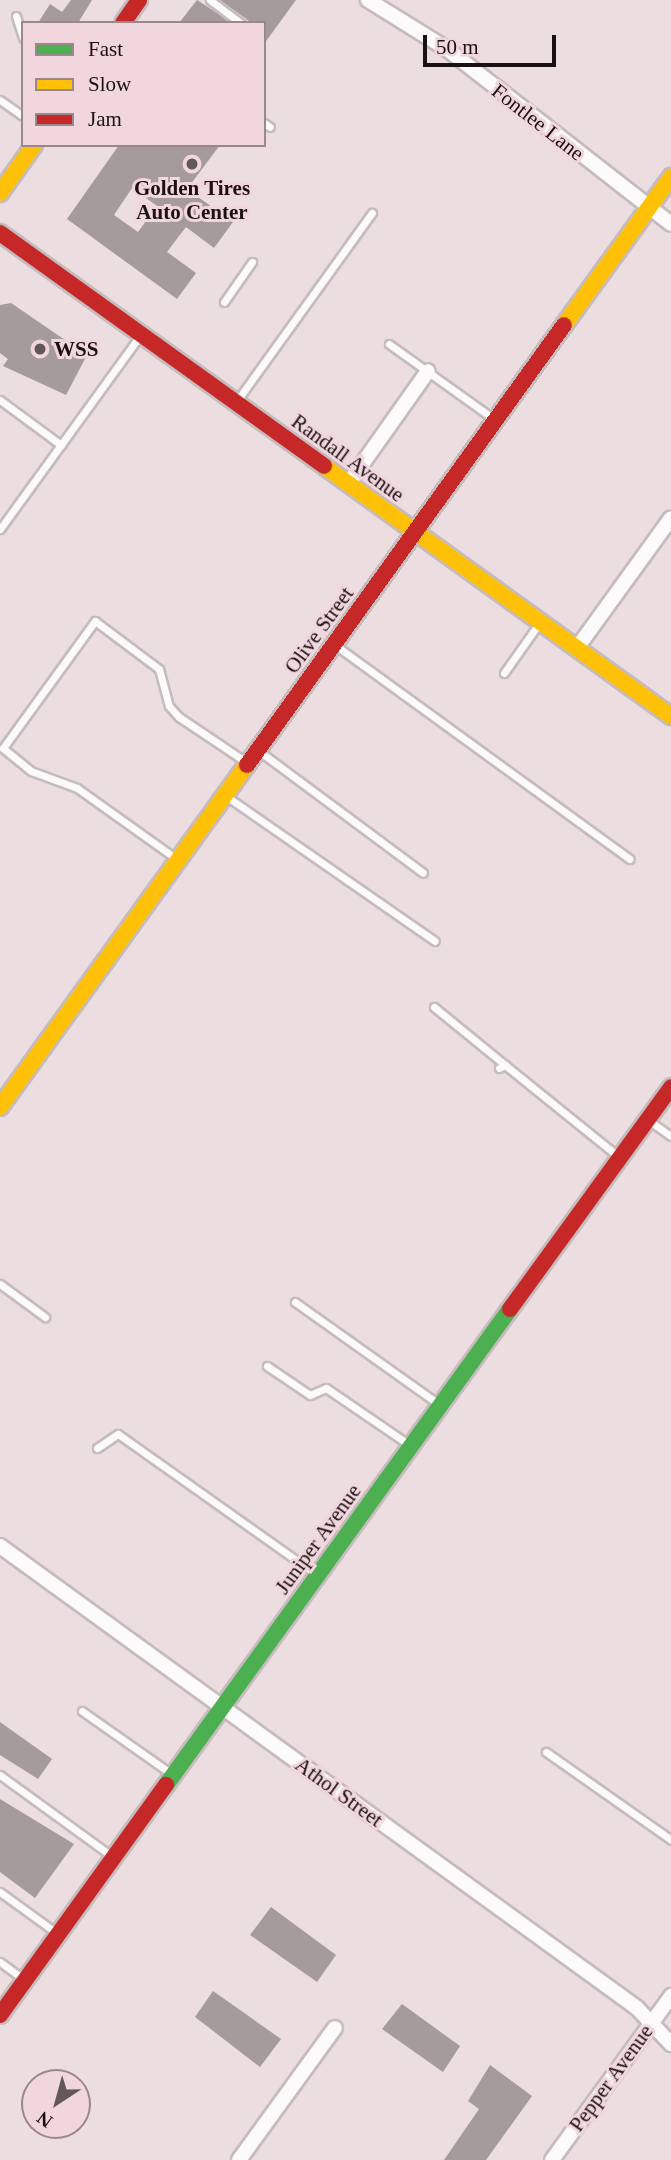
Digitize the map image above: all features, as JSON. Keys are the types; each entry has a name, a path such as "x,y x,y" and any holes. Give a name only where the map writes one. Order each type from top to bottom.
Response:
{"street":[{"name":"Fontlee Lane","path":"368,0 447,49 671,224"},
{"path":"0,193 33,147"},
{"name":"Olive Street","path":"0,1107 671,177"},
{"name":"Randall Avenue","path":"0,233 671,716"},
{"path":"348,484 428,371"},
{"path":"577,648 671,517"},
{"name":"Juniper Avenue","path":"0,2015 671,1087"},
{"name":"Athol Street","path":"0,1546 637,2008 671,2044"},
{"name":"Pepper Avenue","path":"552,2160 671,1996"},
{"path":"240,2160 335,2028"}],"lane":[{"path":"211,0 238,21"},
{"path":"16,16 21,32"},
{"path":"0,100 21,115"},
{"path":"235,403 372,213"},
{"path":"224,303 253,262"},
{"path":"0,530 140,335"},
{"path":"389,344 496,421"},
{"path":"0,400 61,445"},
{"path":"179,860 77,788 31,771 3,748 95,621 159,669 169,706 179,717 253,757 423,873"},
{"path":"504,673 540,622"},
{"path":"335,645 631,859"},
{"path":"225,796 435,942"},
{"path":"434,1007 502,1067 620,1158"},
{"path":"648,1119 671,1136"},
{"path":"0,1284 45,1317"},
{"path":"295,1302 441,1406"},
{"path":"267,1366 310,1395 326,1388 411,1446"},
{"path":"97,1448 118,1434 318,1576"},
{"path":"82,1711 173,1775"},
{"path":"546,1752 671,1840"},
{"path":"0,1775 114,1858"},
{"path":"0,1892 58,1934"},
{"path":"0,1962 25,1980"}],"building":[{"path":"71,0 92,0 79,21 39,21 50,4 62,12"},
{"path":"197,0 228,21 181,21"},
{"path":"220,0 296,0 266,41 266,21 249,21"},
{"path":"118,147 218,147 187,189 233,222 214,248 186,227 167,252 196,273 177,299 67,219","holes":["132,188 157,206 138,232 114,215"]},
{"name":"WSS","path":"11,303 87,355 66,395 3,366 8,359 0,353 0,305"},
{"path":"0,1722 52,1759 38,1779 0,1755"},
{"path":"0,1799 74,1844 35,1898 0,1872"},
{"path":"271,1907 336,1955 317,1982 250,1935"},
{"path":"213,1991 281,2039 260,2067 195,2017"},
{"path":"402,2004 460,2046 443,2072 382,2029"},
{"path":"490,2065 532,2096 486,2160 444,2160 479,2109 468,2101"}],"traffic: fast":[{"path":"166,1785 510,1309"}],"traffic: slow":[{"path":"0,193 33,147"},
{"path":"564,325 671,177"},
{"path":"324,466 671,716"},
{"path":"0,1107 247,765"}],"traffic: jam":[{"path":"124,21 139,0"},
{"path":"0,233 324,466"},
{"path":"247,765 564,325"},
{"path":"510,1309 671,1087"},
{"path":"0,2015 166,1785"}],"place":[{"name":"Golden Tires Auto Center","path":"192,164"},
{"name":"WSS","path":"40,349"}]}
